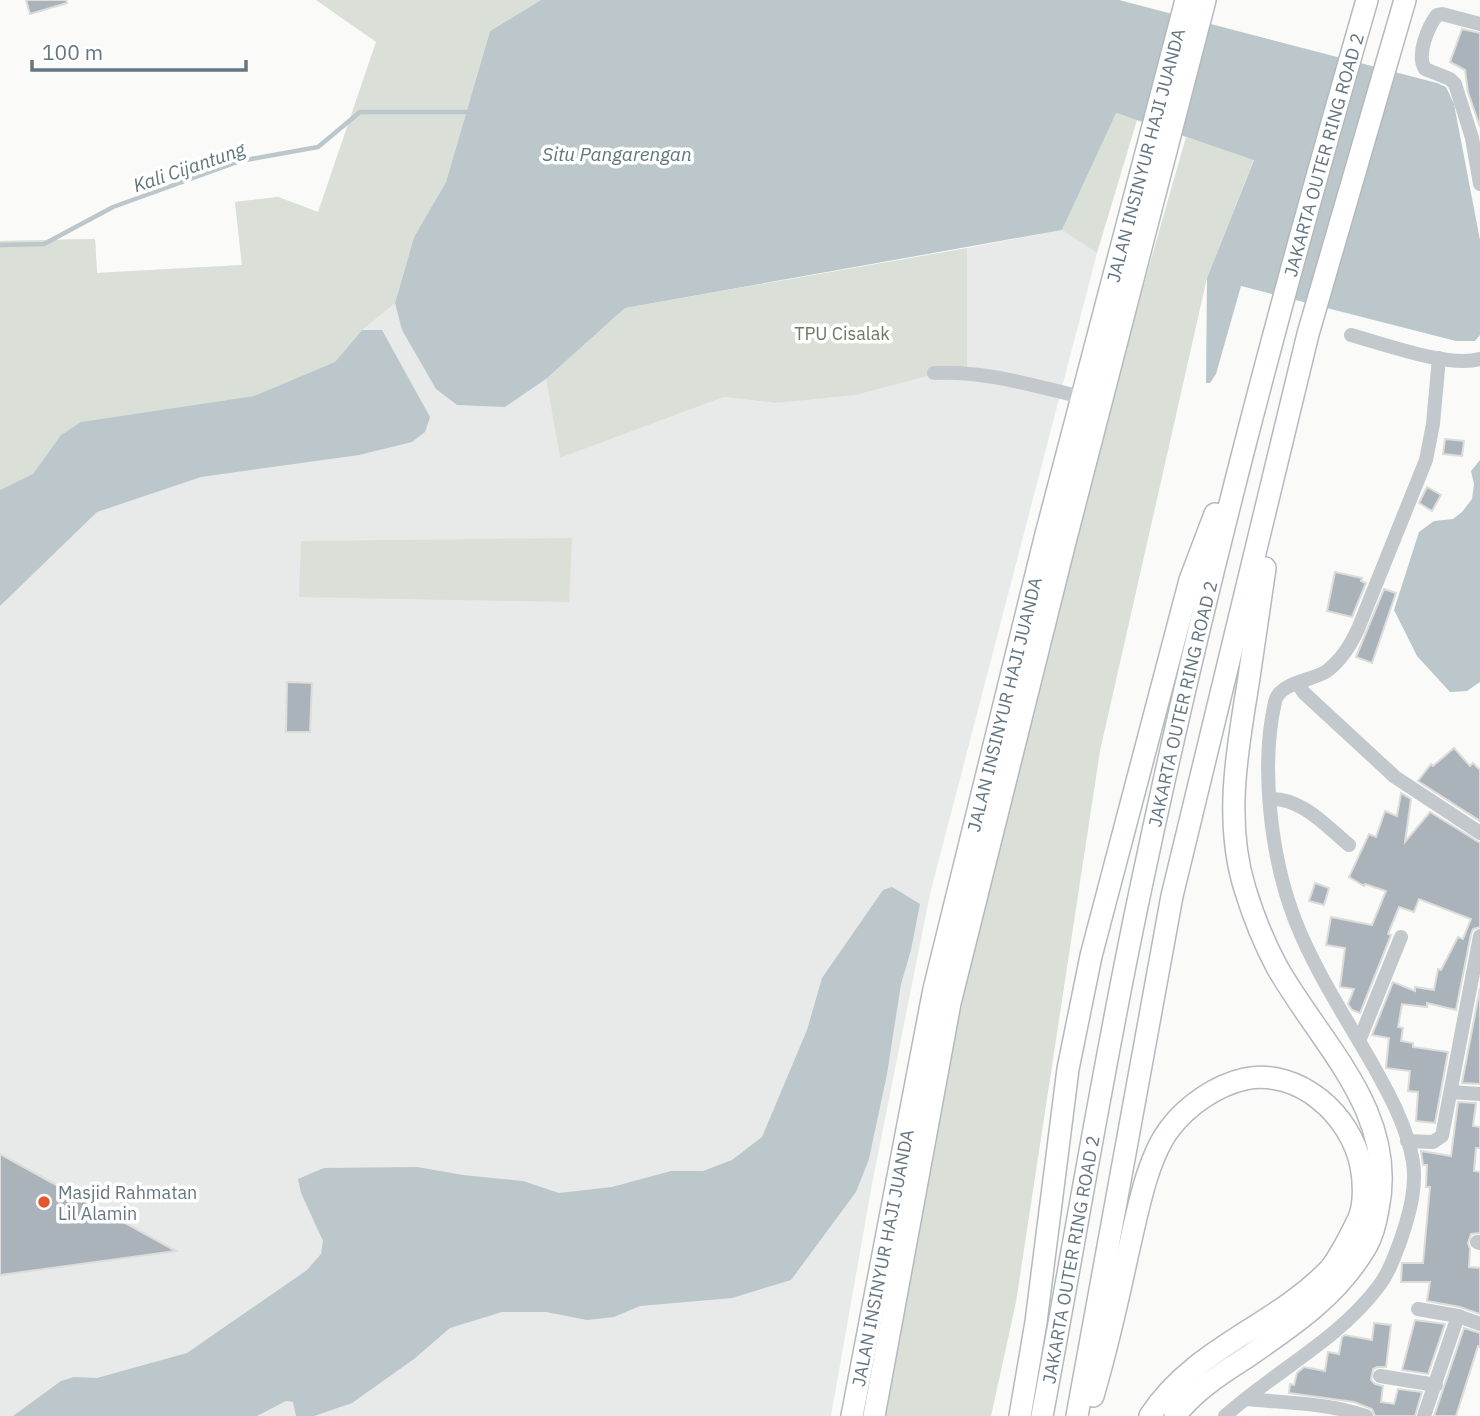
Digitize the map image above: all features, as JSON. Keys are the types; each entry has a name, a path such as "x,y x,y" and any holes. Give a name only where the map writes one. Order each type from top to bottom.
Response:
{"highway":[{"name":"JALAN INSINYUR HAJI JUANDA","path":"852,1416 934,989 1055,540 1195,2"},
{"name":"JAKARTA OUTER RING ROAD 2","path":"1042,1416 1139,894 1202,610 1275,325 1366,4"},
{"name":"JAKARTA OUTER RING ROAD 2","path":"1077,1416 1172,896 1308,334 1403,7"},
{"name":"JALAN INSINYUR HAJI JUANDA","path":"874,1416 950,1003 1055,540 1082,397 1151,170"},
{"path":"1020,1416 1036,1322 1068,1069 1091,956 1190,580 1250,419"},
{"path":"1175,1416 1213,1380 1324,1301 1369,1242 1382,1192 1382,1165 1377,1135 1366,1107 1277,967 1244,886 1235,835 1234,789 1238,754 1281,452"},
{"path":"1087,1416 1106,1353 1140,1198 1168,1130 1195,1103 1231,1083 1248,1078 1267,1078 1307,1090 1338,1117 1359,1155 1363,1174 1363,1199 1359,1217 1331,1268 1293,1301 1194,1368 1157,1405 1150,1416"}],"street":[{"path":"1480,24 1438,14 1434,17 1421,58 1423,67 1452,80 1456,86 1474,145 1480,184"},
{"path":"1352,335 1439,358 1469,362 1480,359"},
{"path":"1225,1416 1359,1309 1380,1285 1395,1255 1408,1217 1413,1188 1413,1163 1407,1141 1389,1095 1296,922 1280,871 1270,799 1270,743 1275,701 1283,690 1318,677 1337,662 1351,644 1358,629 1426,460 1433,424 1439,358"},
{"path":"934,373 983,375 1082,397"},
{"path":"1298,684 1304,694 1395,777 1480,833"},
{"path":"1270,799 1285,799 1297,803 1349,845"},
{"path":"1407,1141 1433,1142 1442,1136 1480,936"},
{"path":"1359,1041 1401,937"},
{"path":"1451,1091 1480,1094"},
{"path":"1418,1309 1458,1316 1480,1324"},
{"path":"1424,1416 1458,1316"},
{"path":"1380,1376 1436,1385"},
{"path":"1247,1399 1326,1405 1366,1416"}],"shaded area":[{"path":"278,197 318,212 505,407 546,379 560,458 724,397 775,403 935,374 967,371 967,248 1062,230 1097,253 930,894 872,1184 831,1416 0,1416 0,241 95,239 97,273 242,265 235,202"}],"green space":[{"path":"316,0 541,0 490,31 446,182 414,237 395,303 362,330 335,362 254,396 81,422 61,435 33,474 0,490 0,241 95,239 97,273 242,265 235,202 278,197 318,212 376,42"},
{"path":"1115,113 1137,120 1097,253 1062,230"},
{"path":"1186,137 1254,159 1207,278 1100,751 1016,1302 991,1416 885,1416 966,967 1122,361"},
{"name":"TPU Cisalak","path":"967,248 967,371 935,374 855,395 775,403 724,397 560,458 546,379 625,308"},
{"path":"572,538 569,602 299,597 301,541"}],"water":[{"name":"Situ Pangarengan","path":"541,0 1119,0 1437,83 1446,87 1454,104 1480,240 1480,335 1475,341 1456,341 1241,286 1216,374 1210,383 1206,383 1207,278 1254,160 1116,113 1062,230 625,308 546,379 505,407 457,405 436,389 402,330 395,303 414,237 446,182 490,31"},
{"path":"362,330 382,330 430,417 425,432 412,442 359,455 201,477 97,512 0,606 0,490 33,474 61,435 81,422 254,396 335,362"},
{"path":"1480,460 1480,682 1467,691 1450,692 1417,656 1394,610 1419,532 1434,521 1453,519 1462,512 1472,499 1474,484 1471,471"},
{"path":"892,887 920,904 901,984 887,1074 869,1159 856,1192 791,1280 732,1298 640,1306 614,1317 587,1320 546,1312 502,1312 450,1328 414,1359 352,1403 314,1416 296,1416 293,1402 286,1401 257,1416 13,1416 61,1381 74,1377 97,1378 187,1353 307,1270 321,1254 323,1241 301,1193 298,1179 324,1168 417,1167 523,1181 559,1193 612,1187 671,1171 703,1171 732,1160 762,1137 807,1030 822,978 883,890"}],"building":[{"path":"26,0 66,0 67,3 30,14"},
{"path":"1462,29 1480,33 1480,127 1468,92 1465,70 1450,62"},
{"path":"1445,439 1464,441 1462,456 1443,454"},
{"path":"1427,487 1441,495 1432,511 1419,503"},
{"path":"1335,572 1362,578 1361,581 1366,583 1352,617 1327,611"},
{"path":"1384,589 1396,593 1372,663 1356,657"},
{"path":"287,682 312,683 310,732 286,732"},
{"path":"1454,748 1470,766 1473,763 1480,770 1480,821 1418,781 1431,764 1433,766"},
{"path":"1401,793 1411,799 1405,842 1430,812 1480,843 1480,927 1473,929 1471,934 1456,1010 1427,1003 1427,1007 1402,1004 1398,1027 1403,1028 1401,1041 1413,1043 1413,1047 1448,1052 1435,1123 1416,1121 1418,1092 1408,1091 1410,1071 1386,1068 1389,1038 1372,1035 1393,982 1415,991 1415,987 1434,990 1438,969 1441,970 1458,937 1463,939 1471,919 1419,899 1414,912 1399,907 1388,934 1391,935 1360,1013 1352,1010 1348,1004 1354,989 1340,987 1345,948 1326,945 1331,917 1372,925 1386,891 1365,884 1364,886 1349,877 1369,834 1376,837 1385,811 1397,816"},
{"path":"1315,883 1329,888 1324,905 1309,901"},
{"path":"1480,988 1480,1084 1462,1083"},
{"path":"1458,1102 1476,1103 1473,1126 1480,1127 1480,1148 1476,1148 1474,1171 1480,1172 1480,1233 1471,1234 1468,1243 1469,1267 1480,1268 1480,1314 1427,1301 1430,1282 1401,1282 1402,1263 1423,1263 1430,1187 1426,1187 1427,1165 1423,1165 1421,1151 1451,1156"},
{"name":"Masjid Rahmatan Lil Alamin","path":"0,1154 176,1251 0,1275"},
{"path":"1415,1320 1445,1324 1428,1374 1402,1370"},
{"path":"1374,1323 1391,1325 1386,1367 1373,1369 1371,1380 1383,1386 1381,1402 1394,1404 1398,1389 1422,1392 1415,1416 1375,1416 1372,1409 1354,1402 1289,1393 1290,1384 1294,1385 1297,1373 1304,1367 1325,1371 1328,1352 1339,1354 1342,1337 1345,1335 1372,1340"},
{"path":"1464,1328 1480,1333 1480,1347 1478,1346 1456,1416 1434,1416"}],"waterway":[{"name":"Kali Cijantung","path":"0,245 44,244 113,207 240,161 318,147 360,112 467,112"}],"place":[{"name":"Masjid Rahmatan Lil Alamin","path":"44,1202"}]}
